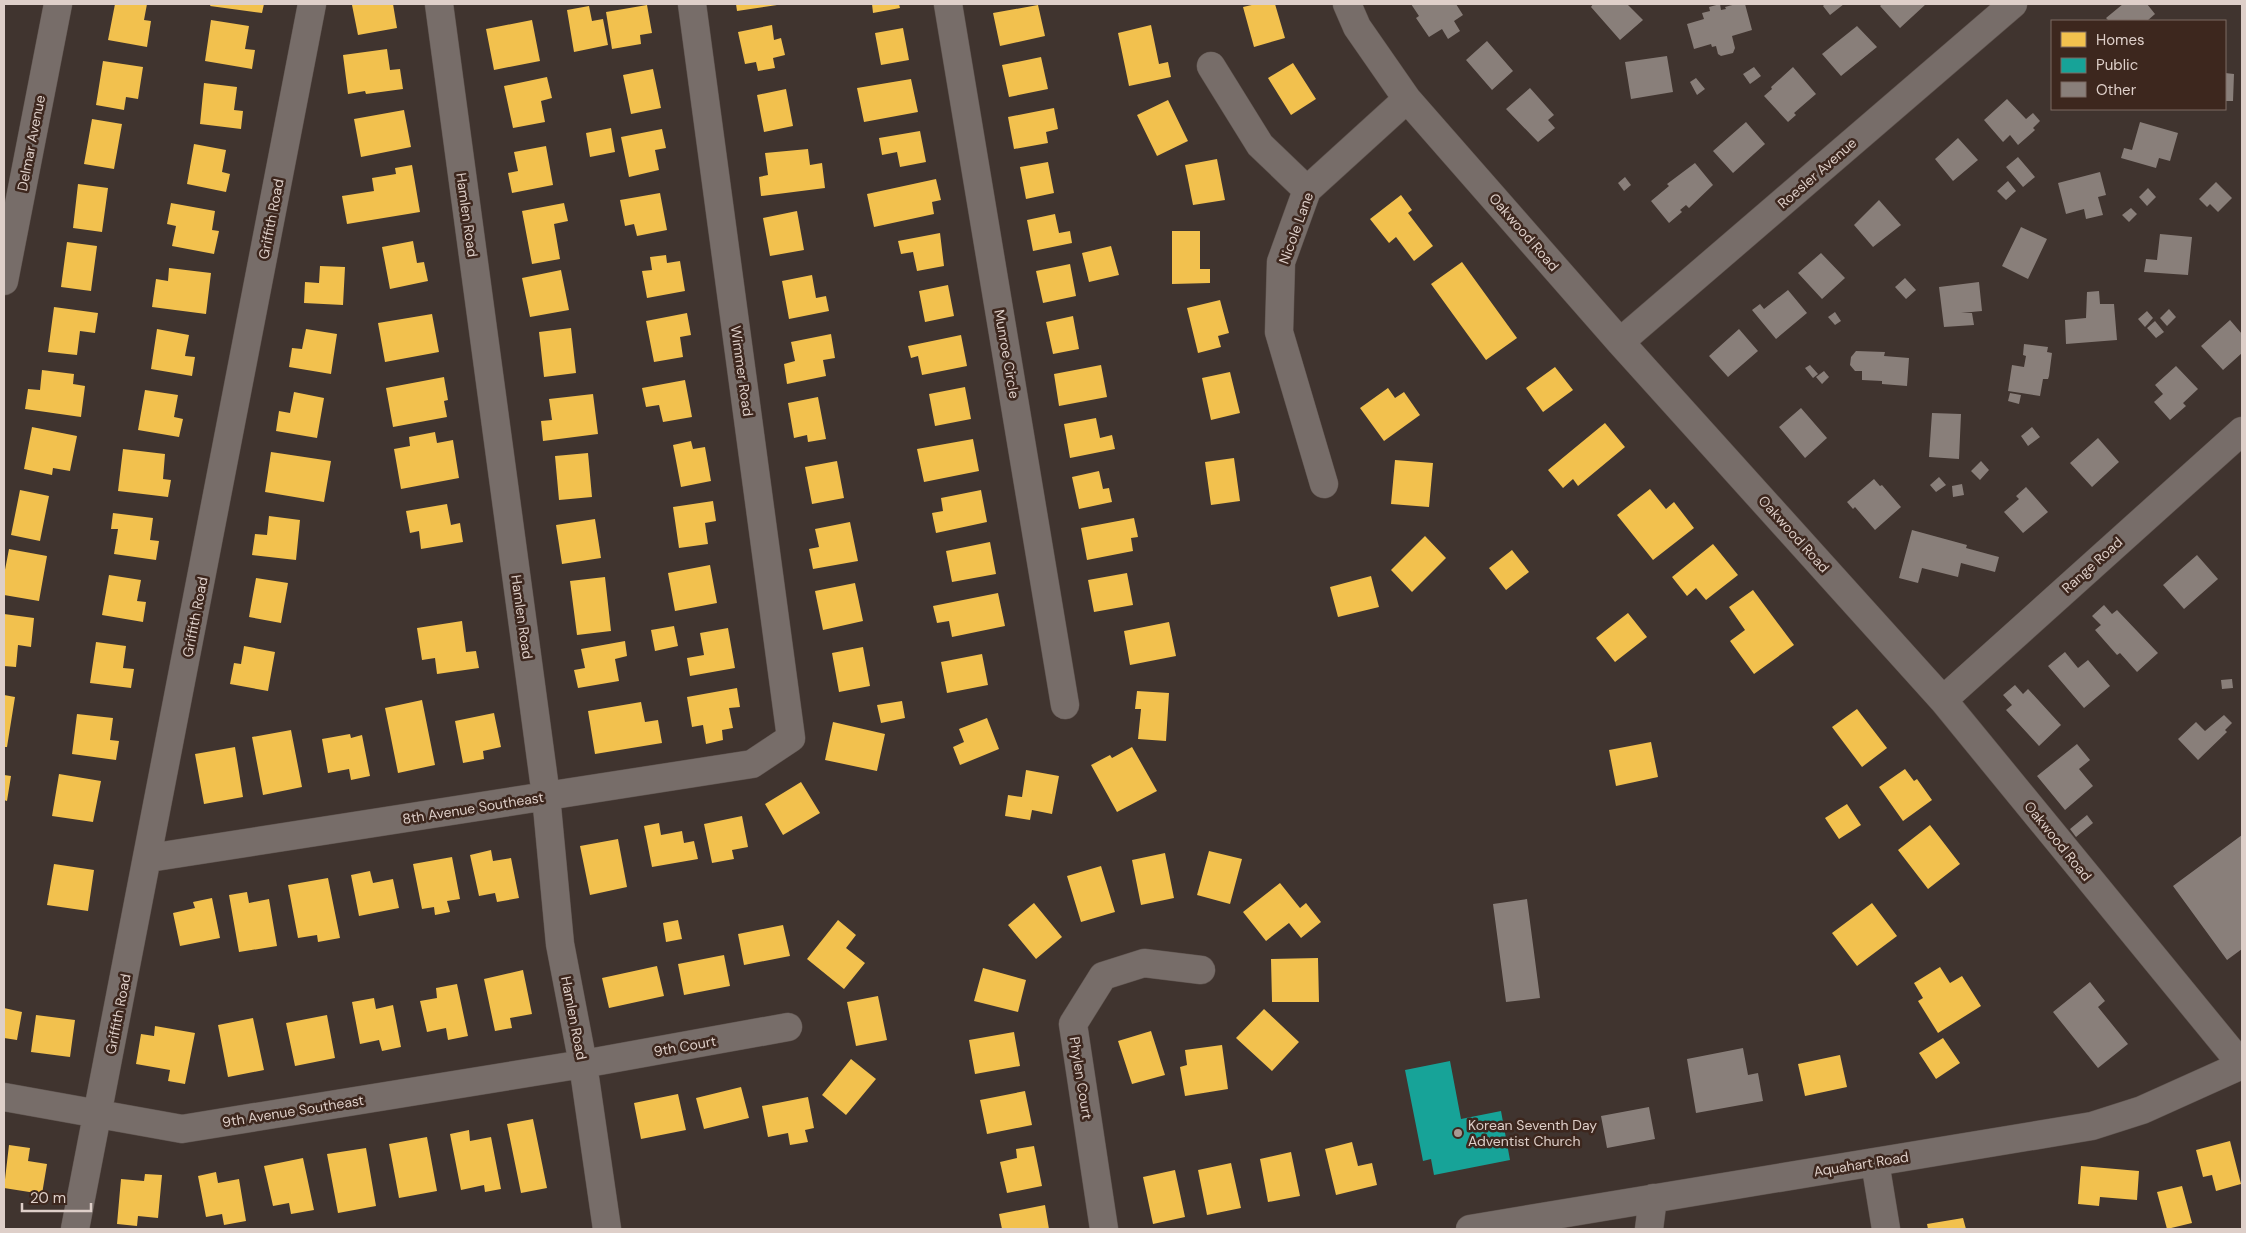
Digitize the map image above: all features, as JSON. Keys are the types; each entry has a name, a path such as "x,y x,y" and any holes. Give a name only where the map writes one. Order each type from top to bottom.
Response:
{"street":[{"name":"Delmar Avenue","path":"5,268 58,4"},
{"name":"Griffith Road","path":"75,1229 312,4"},
{"name":"Hamlen Road","path":"439,4 546,796 560,944 583,1064 607,1229"},
{"name":"Wimmer Road","path":"692,4 791,738"},
{"name":"Munroe Circle","path":"948,4 1066,705"},
{"name":"Oakwood Road","path":"1347,4 1357,27 1407,99 1620,342 1942,700 2242,1065"},
{"name":"Roesler Avenue","path":"1620,342 2013,4"},
{"path":"1211,66 1260,145 1307,190"},
{"name":"Nicole Lane","path":"1324,484 1279,332 1281,262 1307,190 1407,99"},
{"name":"Range Road","path":"1942,700 2242,431"},
{"name":"8th Avenue Southeast","path":"148,858 752,764 791,738"},
{"name":"Phylen Court","path":"1104,1229 1073,1024 1103,976 1144,963 1202,970"},
{"name":"9th Court","path":"583,1064 788,1027"},
{"name":"9th Avenue Southeast","path":"4,1097 182,1129 583,1064"},
{"name":"Aquahart Road","path":"1470,1229 2092,1126 2142,1110 2242,1065"},
{"path":"1875,1162 1886,1229"},
{"path":"1649,1229 1654,1198"}],"building: Homes":[{"path":"115,4 147,4 144,20 151,21 147,47 108,40"},
{"path":"211,4 264,4 262,13 210,6"},
{"path":"393,4 397,28 358,35 352,5"},
{"path":"736,4 777,4 777,5 737,11"},
{"path":"872,4 899,4 900,8 873,13"},
{"path":"1256,4 1275,4 1285,38 1254,47 1243,7"},
{"path":"647,5 652,33 640,35 641,44 612,49 606,12"},
{"path":"1038,5 1045,36 1000,46 993,13"},
{"path":"589,6 592,21 603,19 608,45 574,52 567,10"},
{"path":"211,20 249,26 245,49 255,50 252,69 205,61"},
{"path":"532,20 540,61 494,70 486,29"},
{"path":"772,25 774,40 781,38 785,55 773,58 775,68 758,71 756,62 745,64 738,32"},
{"path":"1151,25 1159,64 1168,62 1171,77 1129,86 1118,33"},
{"path":"903,28 909,60 881,65 875,33"},
{"path":"387,49 390,70 400,69 403,89 366,94 365,91 348,94 343,55"},
{"path":"1041,57 1048,89 1009,97 1002,65"},
{"path":"103,61 143,67 138,99 126,97 124,110 96,105"},
{"path":"1293,63 1316,99 1291,115 1268,78"},
{"path":"653,69 661,108 631,114 623,75"},
{"path":"547,77 552,98 541,101 545,122 513,128 504,86"},
{"path":"911,79 918,112 864,122 857,88"},
{"path":"204,83 237,87 234,110 243,111 241,129 200,124"},
{"path":"786,89 793,126 764,132 757,95"},
{"path":"1168,100 1188,141 1157,156 1137,115"},
{"path":"1054,108 1058,129 1046,132 1048,143 1014,149 1008,117"},
{"path":"404,110 411,147 361,157 354,119"},
{"path":"92,119 122,124 114,169 84,164"},
{"path":"611,128 615,152 590,157 586,133"},
{"path":"662,129 666,148 655,150 659,170 629,177 621,137"},
{"path":"920,131 926,162 900,167 897,152 882,155 879,138"},
{"path":"194,144 226,150 222,172 230,174 226,192 187,184"},
{"path":"546,146 553,185 512,193 508,173 518,171 514,152"},
{"path":"808,149 810,165 822,163 825,188 761,196 759,177 768,175 765,153"},
{"path":"1217,159 1225,200 1193,205 1185,165"},
{"path":"1048,162 1054,193 1026,199 1020,167"},
{"path":"412,165 420,212 347,224 342,196 374,191 372,178 396,174 395,168"},
{"path":"936,179 941,200 932,202 934,214 874,227 867,194"},
{"path":"78,184 108,188 102,232 73,228"},
{"path":"660,193 667,230 637,236 634,224 625,226 620,200"},
{"path":"1401,195 1412,210 1408,213 1433,246 1414,261 1396,237 1389,243 1370,219"},
{"path":"171,203 215,211 212,230 219,231 214,254 172,246 176,226 167,224"},
{"path":"564,203 568,221 554,224 560,259 532,264 522,211"},
{"path":"797,211 804,250 770,256 763,218"},
{"path":"1055,214 1059,233 1070,231 1072,243 1033,251 1027,220"},
{"path":"1172,231 1200,231 1200,269 1210,269 1210,283 1172,284"},
{"path":"940,233 944,266 917,271 913,252 901,254 898,241"},
{"path":"413,241 417,263 424,262 428,281 390,289 382,247"},
{"path":"67,242 97,246 91,291 61,287"},
{"path":"1111,246 1119,275 1089,282 1082,253"},
{"path":"666,255 667,263 680,261 685,291 647,298 642,271 652,270 650,257"},
{"path":"1462,262 1517,338 1486,360 1431,284"},
{"path":"1070,264 1076,296 1043,303 1036,271"},
{"path":"320,266 345,267 343,305 304,303 305,282 319,283"},
{"path":"169,268 211,273 206,314 152,307 156,279 168,281"},
{"path":"561,270 569,310 530,317 522,278"},
{"path":"812,275 816,298 826,296 829,311 789,319 782,281"},
{"path":"948,285 954,316 925,322 919,291"},
{"path":"1220,300 1229,333 1218,336 1221,347 1198,353 1187,308"},
{"path":"54,307 98,313 95,333 80,331 77,355 48,352"},
{"path":"687,313 691,335 680,337 683,357 654,362 646,321"},
{"path":"432,314 439,352 385,362 378,323"},
{"path":"1073,316 1079,349 1053,354 1046,322"},
{"path":"571,328 576,373 544,377 539,332"},
{"path":"157,329 189,335 185,356 195,357 192,376 151,369"},
{"path":"306,329 337,334 331,374 289,367 292,348 302,349"},
{"path":"831,334 835,358 823,360 826,376 787,384 784,364 795,361 791,342"},
{"path":"961,335 967,366 922,375 918,356 911,358 908,346"},
{"path":"1101,365 1107,397 1059,406 1054,374"},
{"path":"1555,367 1573,390 1543,412 1526,388"},
{"path":"42,370 74,374 73,384 85,386 81,417 25,409 28,389 40,390"},
{"path":"1230,372 1240,413 1211,420 1202,378"},
{"path":"444,377 448,400 444,401 447,417 393,427 386,388"},
{"path":"685,380 692,417 663,422 659,405 646,407 642,388"},
{"path":"965,387 971,419 935,426 929,394"},
{"path":"1388,388 1395,398 1404,392 1420,415 1384,441 1360,408"},
{"path":"145,390 178,395 174,417 183,419 179,437 138,430"},
{"path":"294,392 324,398 317,438 276,431 279,411 290,413"},
{"path":"593,394 598,434 543,441 541,421 552,420 549,399"},
{"path":"818,397 826,439 808,442 807,435 794,438 788,403"},
{"path":"1096,418 1100,438 1112,435 1115,449 1070,458 1064,424"},
{"path":"1605,423 1625,447 1578,486 1573,479 1563,488 1548,470"},
{"path":"32,427 77,436 70,471 53,468 52,475 24,469"},
{"path":"435,432 437,443 453,440 459,478 401,489 394,449 410,446 409,437"},
{"path":"973,439 979,471 924,482 917,449"},
{"path":"691,441 693,449 705,447 711,481 681,487 673,445"},
{"path":"123,449 165,454 163,479 171,480 168,497 118,491"},
{"path":"271,452 331,461 324,502 265,492"},
{"path":"588,453 592,497 559,500 555,456"},
{"path":"1234,458 1240,501 1211,505 1205,462"},
{"path":"1395,460 1433,463 1429,507 1391,504"},
{"path":"837,461 844,498 812,504 805,467"},
{"path":"1099,471 1103,489 1109,488 1112,502 1079,509 1072,477"},
{"path":"1650,489 1666,509 1674,502 1694,528 1653,560 1617,515"},
{"path":"20,490 49,496 40,541 11,535"},
{"path":"981,490 987,522 936,533 932,513 943,511 941,498"},
{"path":"713,501 716,521 705,523 708,544 679,548 673,507"},
{"path":"447,504 451,525 460,523 463,542 421,549 419,531 410,533 406,511"},
{"path":"113,513 153,518 150,540 159,541 156,560 114,554 118,529 111,529"},
{"path":"269,516 300,520 296,560 252,555 255,534 267,535"},
{"path":"1134,518 1138,537 1131,538 1133,551 1087,560 1081,528"},
{"path":"595,519 601,558 562,564 556,525"},
{"path":"850,522 858,561 813,569 809,549 819,547 815,529"},
{"path":"1425,536 1446,558 1412,592 1391,570"},
{"path":"990,542 996,574 952,582 946,551"},
{"path":"1713,544 1738,575 1706,600 1696,588 1687,596 1672,577"},
{"path":"9,549 47,556 39,601 4,595 4,575"},
{"path":"1512,550 1529,572 1506,590 1489,568"},
{"path":"710,565 717,603 675,611 668,573"},
{"path":"1127,573 1133,605 1094,612 1088,580"},
{"path":"109,575 141,580 137,601 146,602 143,622 102,615"},
{"path":"1371,576 1379,607 1338,617 1330,587"},
{"path":"605,577 611,631 577,635 570,581"},
{"path":"256,578 288,583 281,623 249,617"},
{"path":"855,583 863,621 823,630 815,591"},
{"path":"1753,590 1794,645 1754,674 1730,641 1745,630 1729,607"},
{"path":"998,593 1005,626 952,637 949,621 937,623 933,606"},
{"path":"1628,613 1647,637 1615,662 1596,638"},
{"path":"4,614 34,618 31,647 18,645 16,667 4,666"},
{"path":"462,621 466,652 476,651 479,668 437,674 435,658 422,660 417,628"},
{"path":"1169,622 1176,656 1130,665 1124,631"},
{"path":"674,626 678,646 655,651 651,630"},
{"path":"728,628 735,668 690,676 687,658 704,655 700,633"},
{"path":"625,641 627,656 615,659 619,681 578,688 574,670 585,668 581,649"},
{"path":"96,642 126,646 123,668 134,669 131,688 90,683"},
{"path":"244,646 275,652 268,691 230,684 234,663 241,664"},
{"path":"863,647 870,686 839,692 832,653"},
{"path":"982,654 988,685 947,693 941,662"},
{"path":"737,688 740,707 729,708 733,728 722,730 723,740 706,744 703,725 692,727 687,697"},
{"path":"1137,691 1169,693 1166,741 1138,739 1141,709 1135,709"},
{"path":"4,695 15,697 7,747 4,747"},
{"path":"422,700 435,765 398,773 385,708"},
{"path":"902,701 905,718 881,723 877,705"},
{"path":"641,702 645,722 658,720 662,743 595,754 588,711"},
{"path":"1857,709 1887,748 1862,767 1832,727"},
{"path":"494,713 501,747 483,751 484,759 463,763 455,721"},
{"path":"77,714 113,718 110,740 119,741 116,760 72,754"},
{"path":"987,718 999,749 960,765 953,747 964,742 959,729"},
{"path":"833,722 885,734 877,771 825,760"},
{"path":"291,730 302,787 263,795 252,737"},
{"path":"350,734 351,738 362,735 370,776 351,780 349,769 328,773 322,739"},
{"path":"1651,742 1658,777 1616,786 1609,750"},
{"path":"235,747 243,797 204,804 195,754"},
{"path":"1132,747 1157,791 1117,812 1091,765 1110,755 1112,758"},
{"path":"1905,769 1914,781 1917,779 1932,800 1903,821 1879,787"},
{"path":"1026,770 1059,776 1052,814 1032,810 1030,820 1005,816 1008,795 1022,797"},
{"path":"59,774 101,781 93,822 52,816"},
{"path":"4,775 11,776 7,801 4,800"},
{"path":"801,782 820,813 783,835 765,804"},
{"path":"1847,804 1861,825 1839,839 1825,818"},
{"path":"742,816 748,847 732,850 734,859 712,863 704,824"},
{"path":"659,823 661,835 682,831 684,843 694,841 698,859 652,867 644,826"},
{"path":"1930,825 1960,864 1928,889 1898,850"},
{"path":"618,839 627,887 590,895 580,846"},
{"path":"491,850 493,861 511,858 519,898 497,902 495,893 479,896 470,855"},
{"path":"1209,851 1242,859 1230,904 1197,895"},
{"path":"1165,853 1174,898 1141,905 1132,860"},
{"path":"452,857 460,899 447,901 450,912 435,915 434,907 422,909 413,864"},
{"path":"54,864 94,870 88,911 47,905"},
{"path":"1101,866 1115,912 1081,922 1067,876"},
{"path":"370,871 373,883 393,879 399,908 359,916 351,875"},
{"path":"328,878 340,938 318,942 317,935 298,938 288,885"},
{"path":"1280,883 1300,908 1306,903 1321,922 1301,938 1289,923 1266,941 1243,912"},
{"path":"247,892 249,903 269,899 277,946 239,952 229,895"},
{"path":"212,898 220,938 180,946 173,913 195,908 193,902"},
{"path":"1034,903 1062,937 1036,959 1008,925"},
{"path":"1872,903 1897,936 1857,966 1832,933"},
{"path":"678,920 682,939 666,942 663,923"},
{"path":"838,920 856,935 846,948 865,963 844,989 807,959"},
{"path":"783,925 790,956 744,965 738,934"},
{"path":"724,955 730,986 684,995 678,964"},
{"path":"1318,958 1319,1002 1272,1002 1271,959"},
{"path":"657,966 664,996 609,1008 602,978"},
{"path":"1940,967 1950,983 1962,976 1981,1006 1938,1033 1918,1001 1923,998 1914,983"},
{"path":"983,968 1026,980 1018,1012 974,1001"},
{"path":"523,970 532,1014 510,1018 512,1028 495,1031 484,979"},
{"path":"457,984 468,1036 448,1040 446,1028 427,1032 420,1001 437,998 436,988"},
{"path":"878,996 887,1040 856,1046 847,1002"},
{"path":"374,998 376,1009 393,1005 401,1047 382,1051 379,1040 360,1044 352,1002"},
{"path":"4,1008 22,1012 17,1040 4,1038"},
{"path":"1264,1009 1299,1042 1272,1071 1236,1038"},
{"path":"36,1015 75,1020 70,1057 31,1052"},
{"path":"327,1015 335,1058 295,1066 286,1023"},
{"path":"253,1018 264,1070 228,1077 218,1025"},
{"path":"155,1026 195,1033 185,1084 168,1081 170,1070 136,1064 141,1034 154,1036"},
{"path":"1151,1031 1165,1075 1132,1084 1118,1041"},
{"path":"1014,1032 1020,1066 975,1074 969,1040"},
{"path":"1943,1038 1960,1063 1936,1079 1919,1053"},
{"path":"1222,1045 1228,1089 1185,1096 1180,1067 1187,1065 1185,1050"},
{"path":"1840,1055 1847,1087 1805,1096 1798,1064"},
{"path":"851,1059 876,1079 846,1115 822,1095"},
{"path":"741,1087 749,1118 704,1129 696,1098"},
{"path":"1025,1091 1032,1125 987,1134 980,1100"},
{"path":"678,1094 686,1130 641,1139 634,1103"},
{"path":"808,1097 814,1128 805,1130 808,1142 790,1145 788,1133 768,1137 762,1106"},
{"path":"533,1119 547,1188 521,1193 507,1124"},
{"path":"469,1130 470,1141 491,1137 501,1189 485,1192 484,1185 461,1190 450,1134"},
{"path":"427,1137 437,1191 399,1198 389,1144"},
{"path":"2230,1141 2241,1184 2216,1191 2212,1175 2203,1177 2196,1150"},
{"path":"1352,1142 1358,1166 1372,1163 1377,1185 1336,1195 1325,1149"},
{"path":"9,1145 30,1148 28,1161 47,1164 42,1194 4,1188"},
{"path":"1034,1146 1042,1186 1007,1193 1000,1162 1017,1158 1016,1149"},
{"path":"366,1148 376,1206 338,1213 327,1154"},
{"path":"1291,1152 1300,1196 1268,1202 1260,1159"},
{"path":"303,1158 314,1210 291,1214 289,1203 273,1206 264,1166"},
{"path":"1231,1163 1241,1208 1207,1215 1198,1170"},
{"path":"2081,1166 2139,1171 2137,1200 2100,1197 2099,1206 2078,1204"},
{"path":"1175,1170 1185,1217 1153,1224 1143,1177"},
{"path":"216,1172 218,1183 239,1179 246,1221 224,1225 222,1214 206,1217 198,1176"},
{"path":"145,1174 162,1175 158,1218 138,1216 137,1226 117,1224 121,1179 144,1181"},
{"path":"2182,1186 2192,1223 2167,1229 2157,1192"},
{"path":"1045,1205 1049,1229 1002,1229 999,1214"},
{"path":"1963,1218 1966,1229 1928,1229 1927,1224"}],"building: Public":[{"path":"1450,1061 1461,1119 1501,1111 1510,1160 1434,1175 1431,1159 1423,1161 1405,1070"}],"building: Other":[{"path":"1411,4 1456,4 1463,15 1454,21 1460,31 1448,39 1442,29 1429,37 1416,18 1419,16"},
{"path":"1593,4 1627,4 1643,20 1620,40 1591,7"},
{"path":"1720,4 1721,10 1736,4 1745,4 1752,30 1732,36 1735,48 1733,53 1721,56 1718,54 1716,46 1712,47 1711,44 1694,49 1687,24 1704,19 1702,13 1710,11 1709,7"},
{"path":"1825,4 1844,4 1830,15 1823,6"},
{"path":"1882,4 1926,4 1900,28 1880,6"},
{"path":"2123,4 2147,4 2155,14 2148,20 2108,20 2106,18"},
{"path":"1857,26 1877,47 1841,76 1822,54"},
{"path":"1487,41 1513,71 1492,90 1466,60"},
{"path":"1667,56 1673,92 1631,99 1625,62"},
{"path":"1754,67 1761,76 1750,84 1743,74"},
{"path":"1793,67 1816,94 1794,113 1796,115 1788,122 1764,96"},
{"path":"2226,73 2234,74 2233,101 2226,101"},
{"path":"1696,78 1705,89 1697,95 1690,82"},
{"path":"1530,88 1554,115 1548,120 1555,128 1538,142 1506,109"},
{"path":"2007,99 2026,119 2033,113 2040,121 2033,128 2035,130 2018,145 2010,135 2003,142 1984,120"},
{"path":"1746,122 1765,144 1733,173 1713,151"},
{"path":"2140,122 2178,133 2170,161 2159,158 2156,168 2121,158 2124,148 2132,150"},
{"path":"1958,138 1978,160 1953,181 1935,159"},
{"path":"2018,157 2035,177 2023,187 2006,167"},
{"path":"1695,163 1713,185 1689,208 1686,205 1680,210 1682,212 1669,223 1651,201 1669,186 1667,184"},
{"path":"2100,172 2106,195 2098,197 2103,215 2086,219 2084,209 2066,214 2058,183"},
{"path":"1625,177 1631,185 1624,191 1618,183"},
{"path":"2008,181 2016,191 2006,200 1997,191"},
{"path":"2216,182 2232,198 2218,212 2210,204 2207,207 2199,199"},
{"path":"2148,188 2156,197 2147,206 2139,197"},
{"path":"1879,200 1901,225 1873,247 1854,225"},
{"path":"2131,208 2137,214 2129,222 2122,215"},
{"path":"2021,227 2047,239 2028,279 2002,266"},
{"path":"2160,234 2192,237 2188,275 2144,272 2146,259 2157,260"},
{"path":"1821,253 1845,278 1822,299 1798,273"},
{"path":"1905,278 1916,290 1906,299 1895,287"},
{"path":"1979,282 1982,311 1961,313 1972,313 1974,325 1944,327 1939,287"},
{"path":"1788,290 1807,313 1776,339 1752,310 1760,304 1764,309"},
{"path":"2099,291 2100,304 2114,304 2117,340 2066,344 2065,320 2086,318 2087,292"},
{"path":"2169,309 2176,317 2167,326 2160,318"},
{"path":"2147,311 2153,318 2145,327 2138,319"},
{"path":"1835,312 1841,321 1835,325 1828,317"},
{"path":"2230,320 2242,334 2242,353 2223,370 2201,346"},
{"path":"2155,321 2164,332 2156,338 2147,328"},
{"path":"1739,329 1758,351 1728,377 1709,356"},
{"path":"2024,344 2048,347 2047,352 2052,353 2049,376 2048,379 2043,379 2040,396 2008,391 2012,365 2024,367 2026,356 2023,355"},
{"path":"1856,351 1885,352 1884,356 1909,358 1907,386 1882,384 1882,381 1862,380 1862,371 1855,371 1850,365 1851,357"},
{"path":"1810,365 1818,374 1813,378 1805,368"},
{"path":"2176,366 2198,389 2183,403 2186,406 2170,420 2154,402 2163,394 2155,385"},
{"path":"1824,371 1829,377 1822,384 1816,377"},
{"path":"2010,393 2021,395 2019,404 2008,401"},
{"path":"1801,408 1827,438 1805,458 1779,427"},
{"path":"1932,413 1961,414 1959,459 1929,457"},
{"path":"2032,427 2040,437 2028,446 2021,436"},
{"path":"2098,438 2119,462 2092,487 2070,463"},
{"path":"1981,461 1989,470 1980,480 1971,471"},
{"path":"1939,477 1946,485 1936,492 1930,485"},
{"path":"1874,479 1880,486 1882,485 1901,507 1875,530 1855,507 1853,509 1847,502"},
{"path":"1962,484 1964,495 1953,497 1952,486"},
{"path":"2026,487 2048,512 2023,533 2004,512 2019,499 2016,496"},
{"path":"1912,530 1967,545 1966,548 1999,557 1995,572 1961,563 1958,577 1922,568 1918,583 1899,578"},
{"path":"2197,555 2218,579 2184,609 2163,585"},
{"path":"2104,605 2112,614 2117,610 2158,653 2137,672 2120,653 2117,655 2095,630 2101,625 2092,616"},
{"path":"2065,652 2078,668 2088,660 2110,686 2084,708 2048,666"},
{"path":"2232,679 2233,688 2222,689 2221,680"},
{"path":"2015,685 2023,694 2028,689 2061,725 2039,746 2006,710 2012,705 2003,695"},
{"path":"2224,715 2232,723 2225,730 2227,732 2198,760 2178,739 2196,722 2205,731"},
{"path":"2077,744 2090,760 2079,769 2093,786 2065,810 2037,776"},
{"path":"2087,815 2093,823 2076,837 2070,829"},
{"path":"2242,835 2242,949 2227,960 2173,886"},
{"path":"1527,899 1540,998 1506,1002 1493,904"},
{"path":"2090,982 2105,1001 2098,1007 2128,1044 2098,1068 2053,1012"},
{"path":"1743,1048 1748,1075 1758,1073 1763,1101 1696,1113 1687,1059"},
{"path":"1649,1107 1655,1139 1607,1148 1601,1116"}],"place":[{"name":"Korean Seventh Day Adventist Church","path":"1458,1133"}]}
